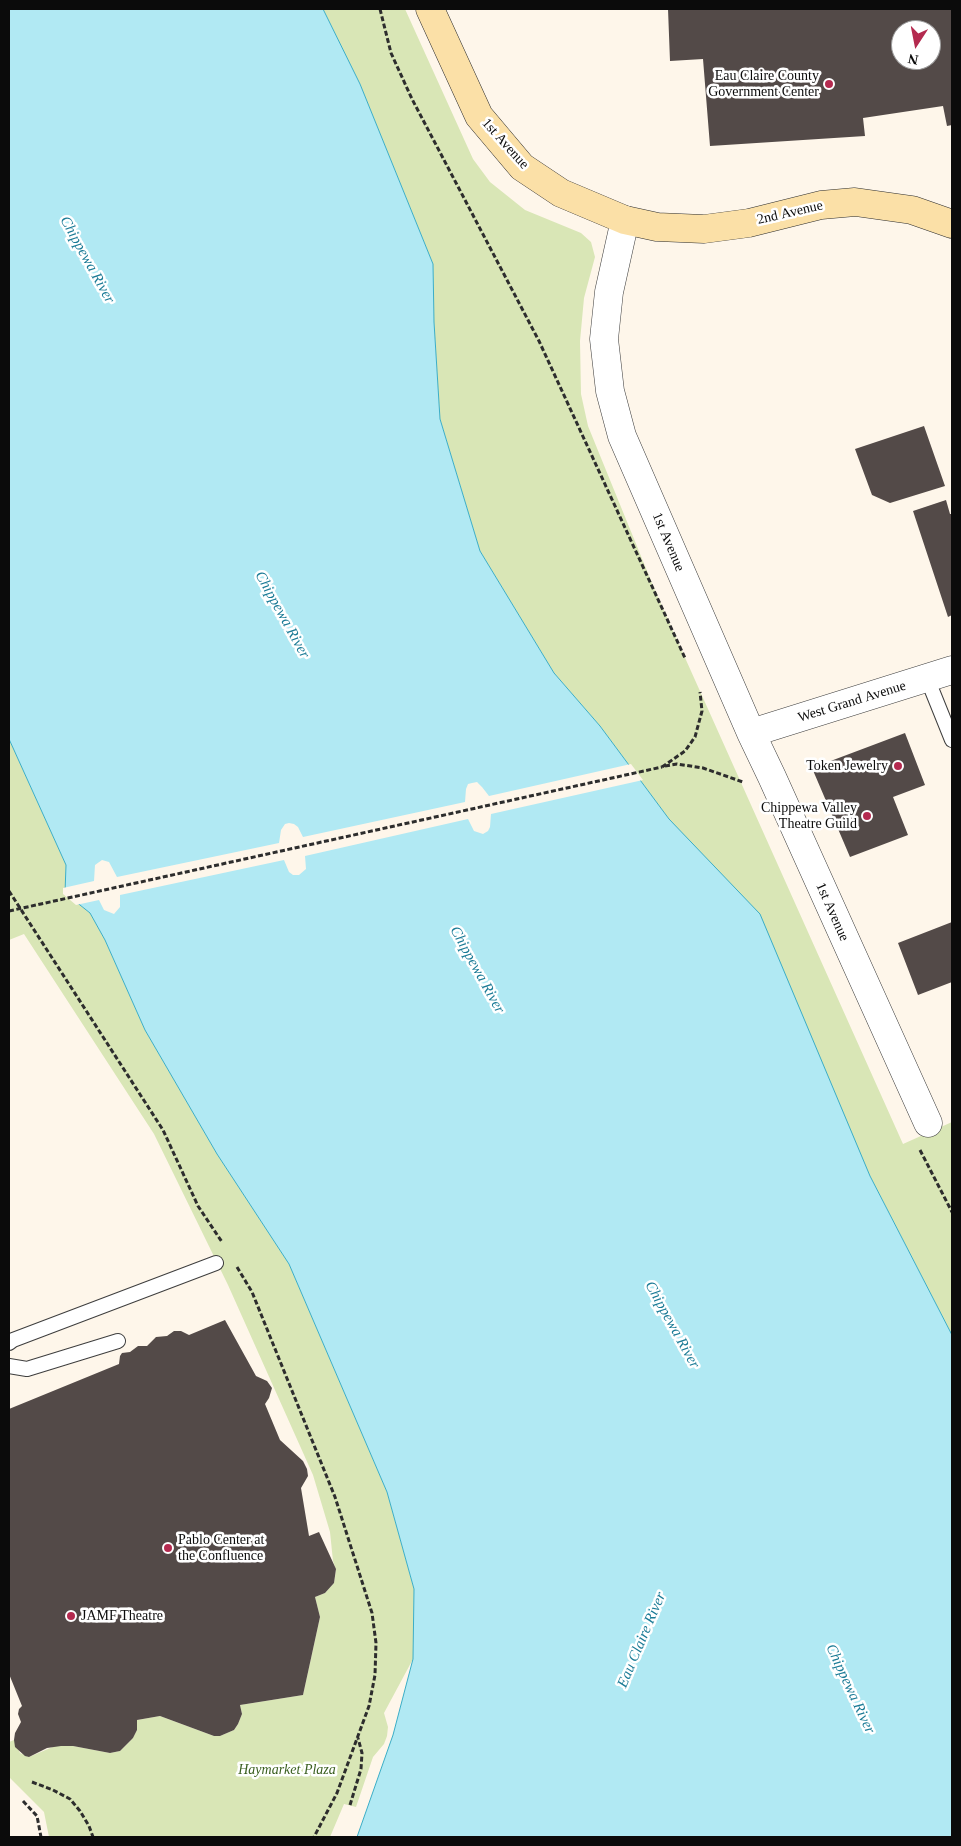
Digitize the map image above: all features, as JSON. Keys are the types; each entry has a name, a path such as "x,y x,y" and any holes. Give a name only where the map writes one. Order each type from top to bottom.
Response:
{"street":[{"name":"1st Avenue","path":"430,9 479,116 522,167 561,193 625,220 609,292 604,339 610,391 622,436 751,733 928,1123"},
{"name":"2nd Avenue","path":"625,220 657,227 704,229 749,223 821,205 855,202 912,210 952,224"},
{"name":"West Grand Avenue","path":"751,733 952,670"}],"lane":[{"path":"927,678 952,740"},
{"path":"9,1343 216,1263"},
{"path":"9,1366 27,1369 118,1341"}],"path":[{"path":"662,767 686,751 695,737 702,711 700,692"},
{"path":"9,911 677,764 703,768 748,784"},
{"path":"9,891 163,1130 198,1206 225,1248"},
{"path":"235,1263 252,1292 335,1497 372,1613 376,1643 375,1675 369,1706 337,1793 314,1837"},
{"path":"350,1805 361,1768 362,1753 358,1736"},
{"path":"32,1782 70,1799 80,1810 93,1837"},
{"path":"23,1802 37,1816 41,1837"}],"green space":[{"path":"323,9 405,9 473,159 490,182 525,210 581,233 591,242 595,257 584,298 580,341 581,394 588,426 656,593 903,1144 952,1122 952,1335 870,1176 669,819 600,726 554,673 480,551 440,419 434,322 433,264 360,84"},
{"name":"Haymarket Plaza","path":"9,739 66,865 65,893 90,913 105,940 145,1030 217,1154 289,1264 387,1492 414,1589 413,1659 384,1713 388,1727 387,1736 384,1744 373,1757 356,1807 344,1804 330,1837 49,1837 44,1812 9,1777 9,1742 14,1740 20,1753 29,1757 55,1746 73,1746 110,1753 120,1751 133,1738 137,1730 137,1720 160,1716 214,1736 220,1736 234,1730 238,1724 242,1714 240,1705 303,1695 320,1617 315,1597 325,1593 334,1583 336,1570 333,1561 330,1532 313,1475 228,1285 154,1134 24,934 9,940"}],"water":[{"path":"9,9 323,9 360,84 433,264 434,322 440,419 480,551 554,673 600,726 669,819 760,914 870,1176 952,1335 952,1837 357,1837 393,1735 413,1659 414,1589 387,1492 289,1264 217,1154 145,1030 105,940 90,913 65,893 66,865 9,739"}],"pier":[{"path":"631,764 643,780 491,814 490,827 483,834 474,831 468,819 305,856 306,869 299,875 293,875 289,872 284,860 120,895 120,907 114,914 104,910 99,900 76,905 63,894 63,888 94,881 95,865 102,860 109,862 117,877 279,843 281,830 285,824 289,823 298,827 303,837 465,802 466,789 468,784 472,783 477,782 489,796"}],"building":[{"name":"Eau Claire County Government Center","path":"668,9 952,9 952,125 947,126 943,106 863,118 865,136 710,146 703,59 670,61"},
{"path":"924,426 945,486 890,503 872,495 855,449"},
{"path":"946,500 950,514 952,514 952,615 948,617 913,511"},
{"name":"Chippewa Valley Theatre Guild","path":"905,733 925,785 893,797 908,835 850,857 812,768"},
{"path":"952,922 952,982 918,995 898,943"},
{"name":"Pablo Center at the Confluence","path":"225,1320 256,1376 267,1381 272,1388 265,1404 280,1440 303,1461 307,1469 308,1476 301,1488 309,1536 319,1532 336,1569 334,1583 325,1593 315,1597 320,1617 303,1695 240,1705 242,1714 238,1724 234,1730 220,1736 214,1736 160,1716 137,1720 137,1730 133,1738 120,1751 110,1753 73,1746 61,1746 47,1748 29,1757 25,1756 15,1747 15,1733 21,1722 18,1714 22,1706 9,1674 9,1409 119,1364 122,1353 130,1352 138,1346 147,1346 156,1337 167,1336 174,1331 181,1331 189,1335"}],"place":[{"name":"Eau Claire County Government Center","path":"829,84"},
{"name":"Token Jewelry","path":"898,766"},
{"name":"Chippewa Valley Theatre Guild","path":"867,816"},
{"name":"Pablo Center at the Confluence","path":"168,1548"},
{"name":"JAMF Theatre","path":"71,1616"}],"water label":[{"name":"Chippewa River","path":"87,260"},
{"name":"Chippewa River","path":"282,615"},
{"name":"Chippewa River","path":"477,970"},
{"name":"Chippewa River","path":"672,1325"},
{"name":"Eau Claire River","path":"642,1640"},
{"name":"Chippewa River","path":"850,1689"}]}
